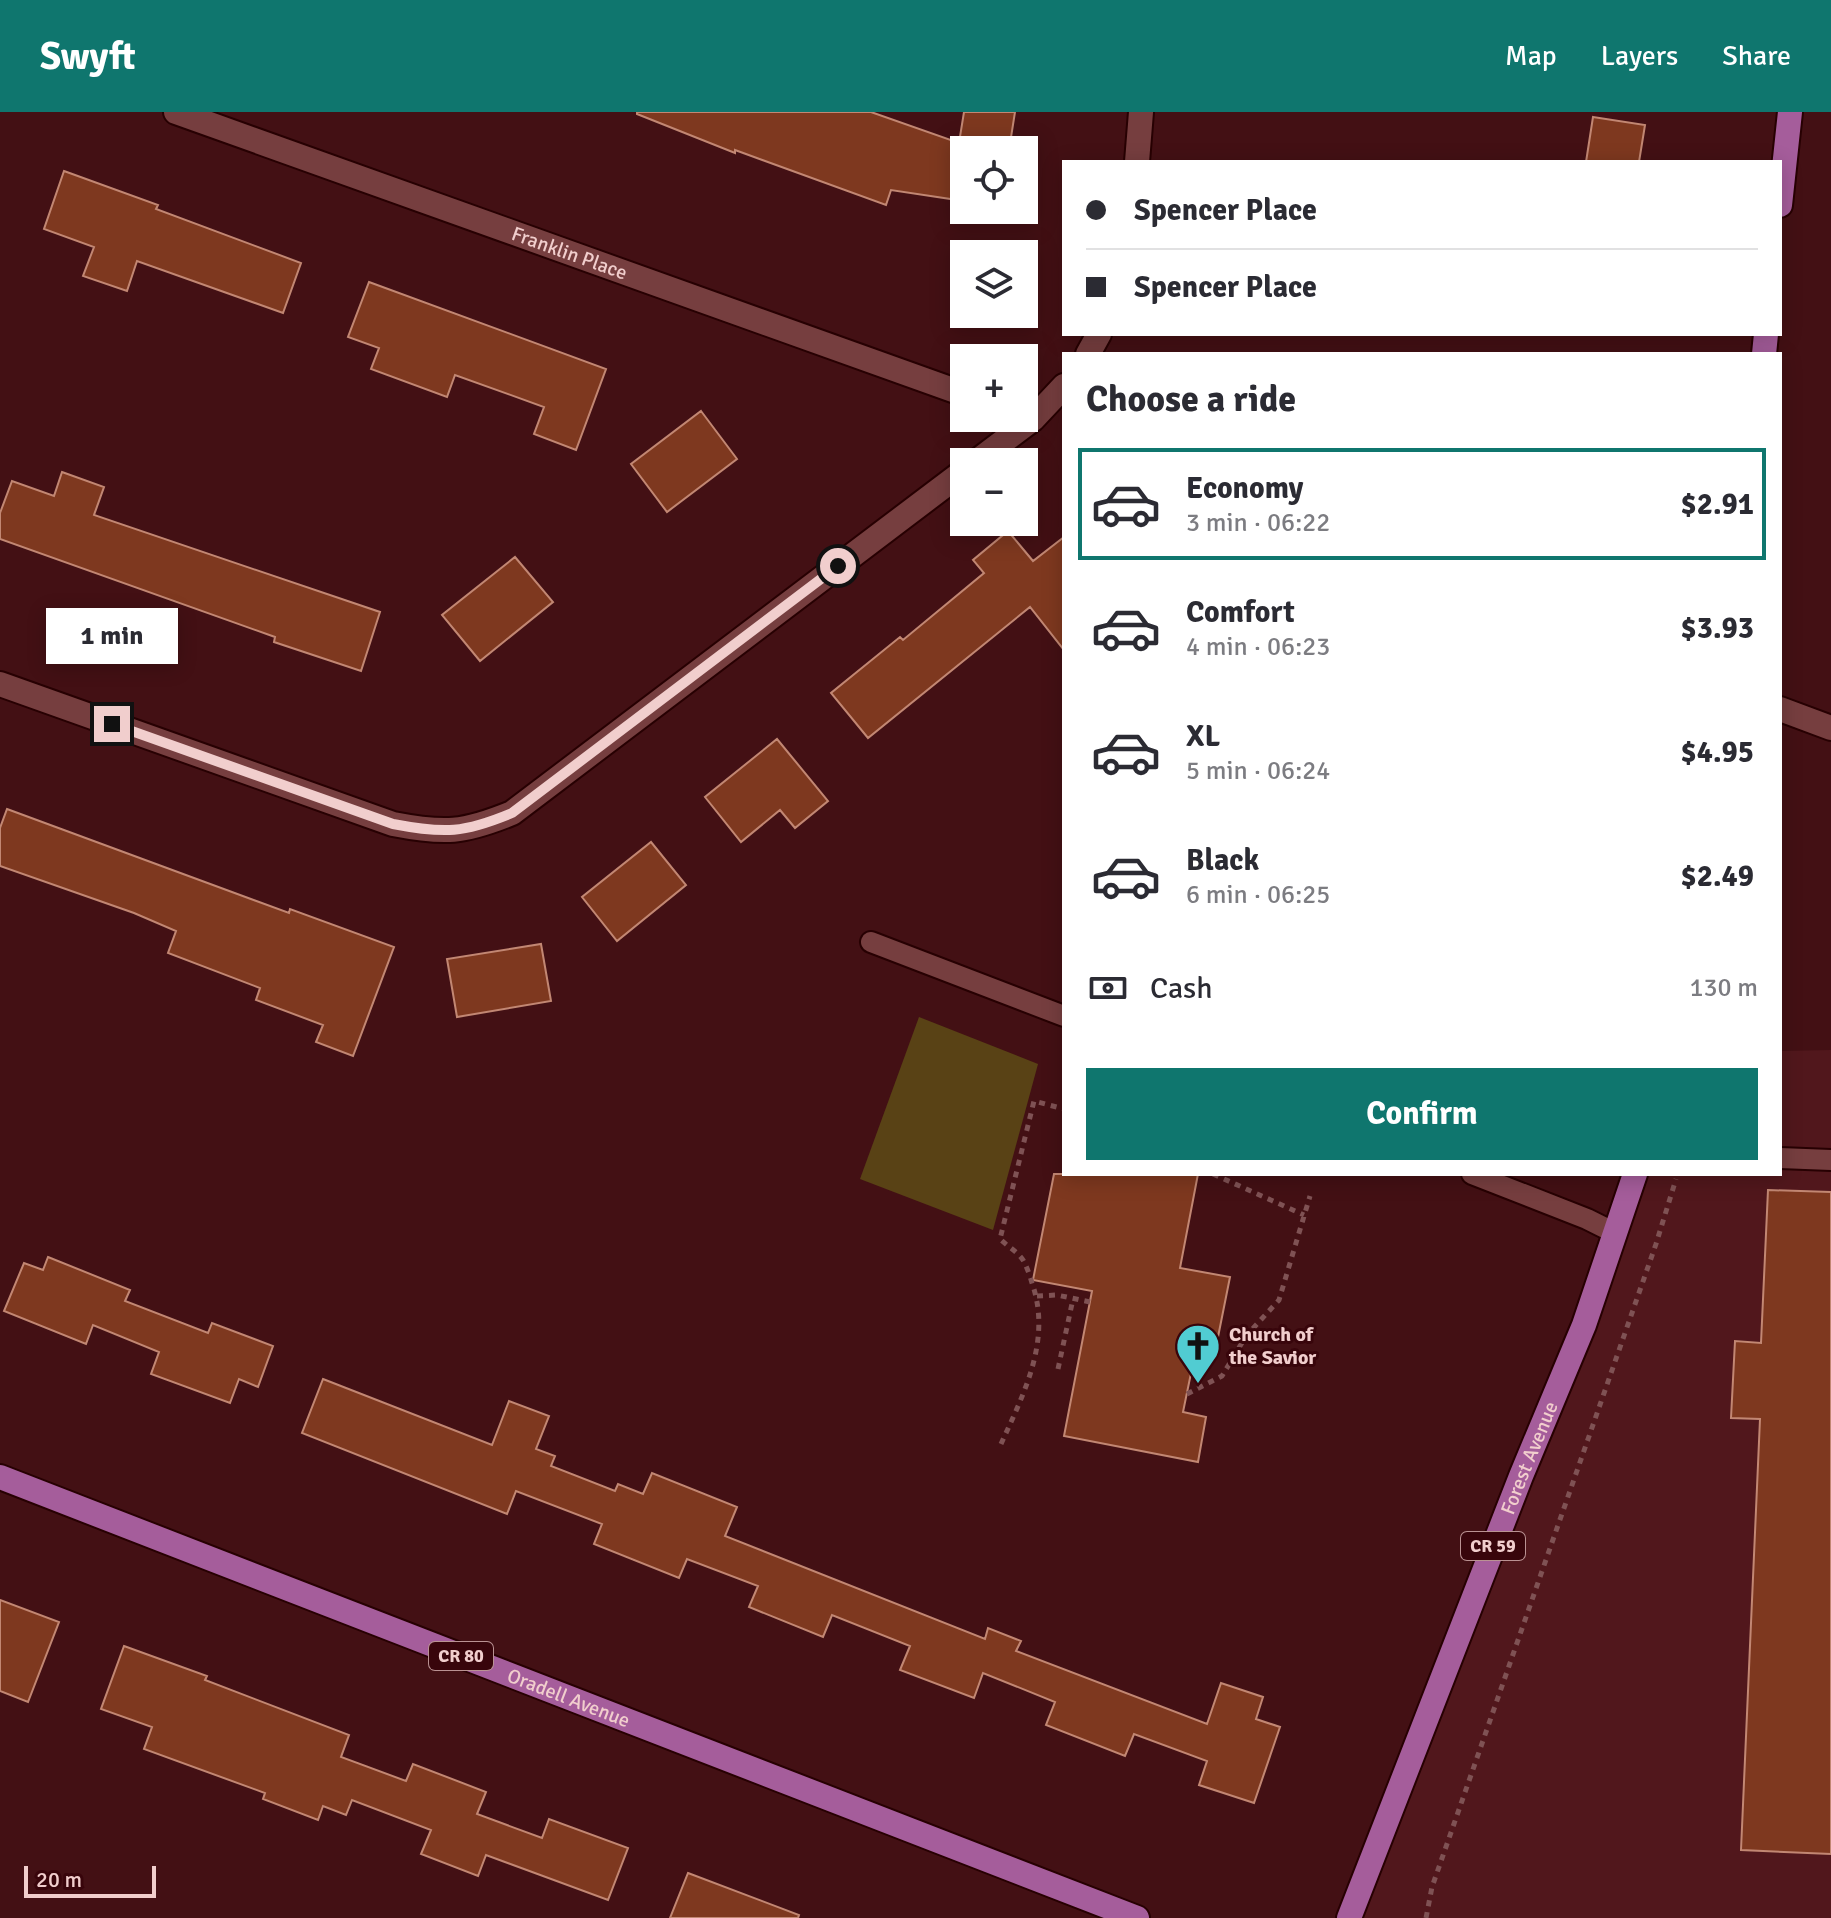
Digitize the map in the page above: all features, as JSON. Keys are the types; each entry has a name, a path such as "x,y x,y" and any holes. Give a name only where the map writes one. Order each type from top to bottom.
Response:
{"main road":[{"path":"1782,186 1790,112"},
{"name":"Forest Avenue","path":"1349,1918 1515,1490 1584,1325 1634,1176"},
{"name":"Oradell Avenue","path":"0,1477 1137,1918"}],"street":[{"name":"Franklin Place","path":"176,112 950,389"},
{"path":"1137,160 1141,112"},
{"path":"1038,409 1062,388"},
{"path":"993,448 1011,432"},
{"path":"0,684 393,824 433,832 477,828 512,813 950,482"},
{"path":"1782,710 1831,728"}],"lane":[{"path":"871,942 1062,1015"},
{"path":"1782,1158 1831,1160"},
{"path":"1477,1176 1615,1233"}],"path":[{"path":"1001,1444 1027,1387 1039,1330 1037,1296 1023,1260 1000,1239 1034,1101 1062,1108"},
{"path":"1217,1176 1304,1215"},
{"path":"1426,1918 1432,1887 1676,1179"},
{"path":"1187,1394 1222,1376 1246,1336 1279,1300 1310,1196"},
{"path":"1037,1296 1057,1295 1090,1302"},
{"path":"1058,1369 1073,1299"}],"shaded area":[{"path":"919,1017 1038,1064 993,1230 860,1179"},
{"path":"1831,1050 1831,1918 1349,1918 1634,1176 1782,1176 1782,1051"}],"building":[{"path":"871,112 950,140 950,199 891,190 886,205 735,150 735,153 637,114"},
{"path":"964,112 1015,112 1011,136 960,136"},
{"path":"1593,117 1645,125 1639,160 1586,160"},
{"path":"64,171 301,263 283,313 137,261 127,291 83,276 94,247 44,229"},
{"path":"369,282 606,369 576,450 534,434 544,407 455,375 447,397 371,369 379,348 348,337"},
{"path":"701,411 737,459 667,512 631,464"},
{"path":"62,472 104,487 94,515 380,612 361,671 274,642 275,637 0,539 0,513 12,481 54,496"},
{"path":"1002,536 1012,536 1033,561 1062,539 1062,647 1030,607 868,738 831,693 900,637 903,640 984,573 973,560"},
{"path":"515,557 553,602 480,661 442,615"},
{"path":"777,739 828,801 795,828 780,810 741,842 705,797"},
{"path":"7,809 289,913 290,909 394,947 353,1056 316,1042 323,1025 256,1000 260,988 168,953 176,931 0,866 0,828"},
{"path":"651,842 686,885 617,941 582,897"},
{"path":"541,944 551,1001 457,1017 447,959"},
{"path":"1054,1174 1198,1176 1180,1268 1230,1277 1216,1347 1197,1344 1183,1412 1206,1417 1198,1462 1064,1436 1092,1291 1033,1280"},
{"path":"1768,1190 1831,1192 1831,1854 1741,1850 1760,1419 1731,1418 1735,1341 1761,1343"},
{"path":"48,1257 130,1290 125,1301 208,1333 212,1323 273,1346 258,1387 239,1379 230,1403 151,1374 159,1352 93,1325 86,1344 4,1311 24,1263 43,1270"},
{"path":"323,1379 492,1445 509,1401 549,1416 536,1449 555,1456 551,1466 615,1491 618,1484 643,1494 652,1473 737,1507 725,1536 985,1639 988,1628 1021,1641 1016,1651 1207,1724 1221,1683 1263,1697 1256,1719 1280,1727 1254,1803 1199,1785 1207,1761 1134,1734 1125,1756 1046,1725 1055,1702 983,1673 974,1698 900,1670 910,1646 832,1615 823,1637 749,1607 758,1586 687,1559 679,1578 594,1544 602,1524 516,1491 507,1514 302,1433"},
{"path":"0,1600 59,1622 28,1702 0,1691"},
{"path":"124,1646 207,1676 205,1680 349,1735 341,1757 406,1781 413,1764 486,1792 477,1814 542,1838 549,1819 628,1848 608,1900 486,1855 478,1876 421,1854 431,1830 352,1800 346,1815 323,1806 318,1820 263,1799 265,1793 144,1749 152,1727 101,1709"},
{"path":"688,1873 799,1915 798,1918 670,1918"}],"place":[{"name":"Church of the Savior","path":"1198,1385"}],"route":[{"path":"112,724 393,824 433,832 477,828 512,813 838,566"}]}
